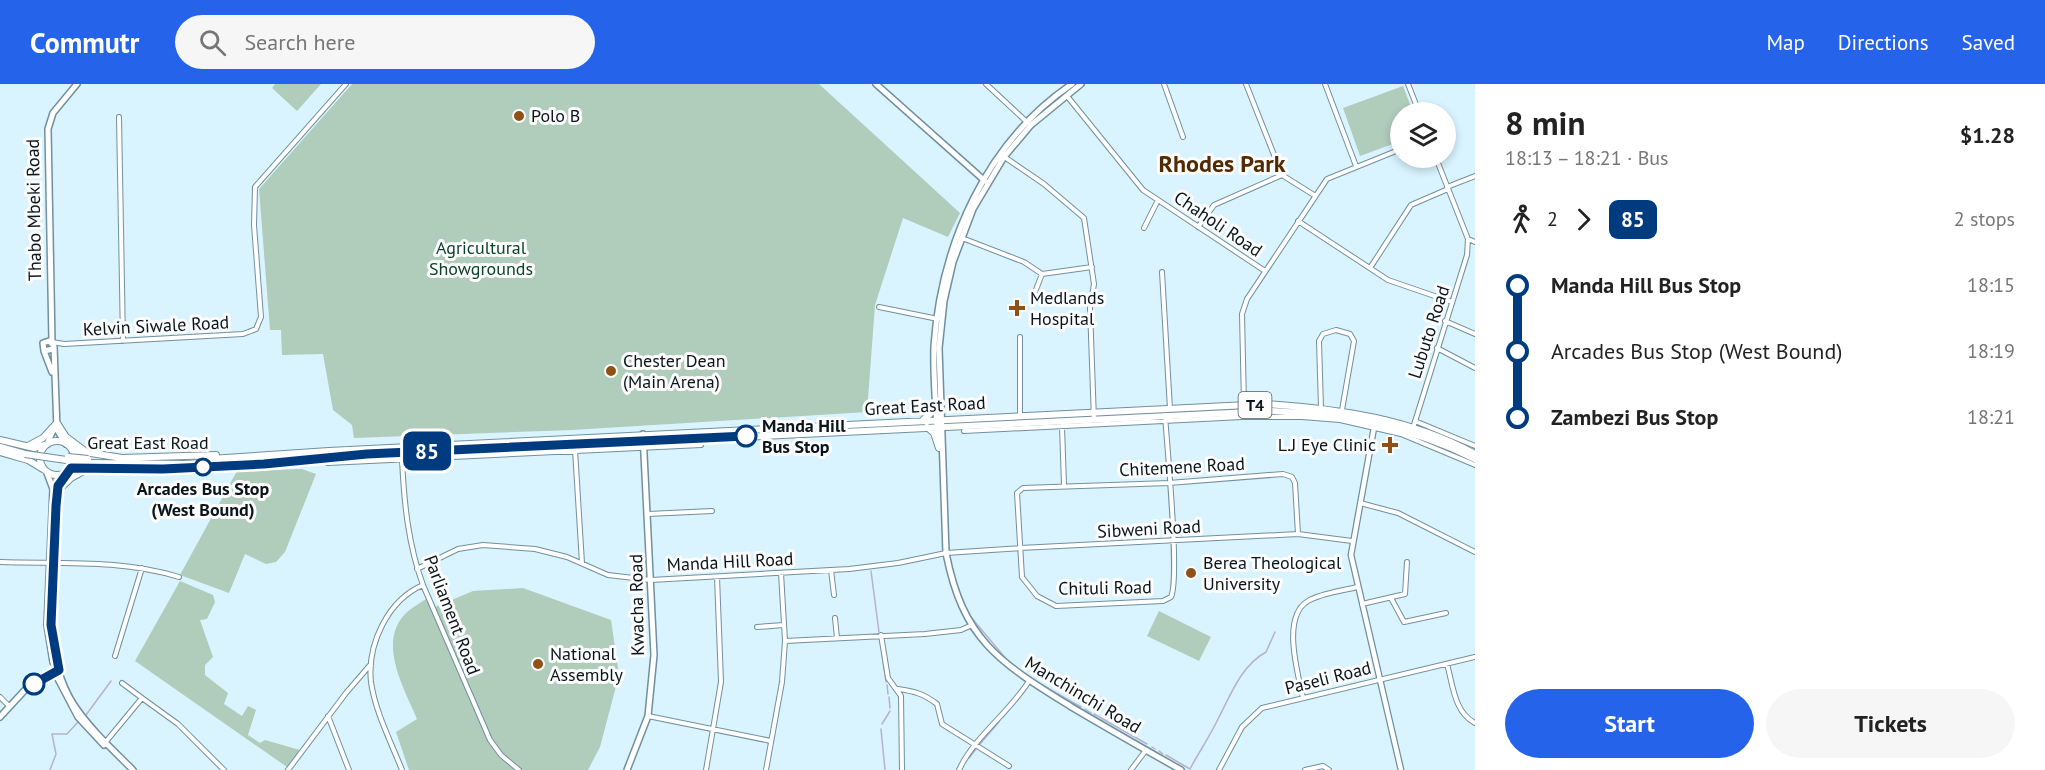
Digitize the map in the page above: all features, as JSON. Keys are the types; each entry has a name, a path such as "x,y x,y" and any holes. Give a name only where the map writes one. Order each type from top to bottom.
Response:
{"main road":[{"name":"Thabo Mbeki Road","path":"46,444 56,424 48,129 53,113 77,84"},
{"path":"876,84 986,181"},
{"path":"986,181 988,172 1029,124 1072,84"},
{"path":"1064,92 1081,84"},
{"path":"942,421 936,402 942,284 959,236 986,181 1002,156"},
{"path":"977,174 988,172"},
{"name":"Thabo Mbeki Road","path":"52,309 42,346 52,370 58,434 66,444"},
{"path":"939,319 942,421"},
{"path":"44,342 53,346"},
{"path":"44,351 53,346"},
{"path":"936,402 924,424 934,433 939,448"},
{"name":"Great East Road","path":"942,421 1061,424 1094,417 1170,409 1244,405 1321,408 1342,410 1414,427 1475,454"},
{"name":"Great East Road","path":"69,470 88,461 177,461 298,453 644,441 1020,417 1166,418 1271,411 1319,413 1374,424 1414,427 1475,459"},
{"name":"Manchinchi Road","path":"942,421 939,448 942,461"},
{"name":"Manchinchi Road","path":"942,421 946,553 954,586 972,625 999,658 1029,681 1181,770"},
{"path":"26,450 56,424 88,461 57,491"},
{"path":"51,564 53,489 39,456 46,444 56,441 66,444 72,450 74,459 57,491 47,625 49,649 63,692 78,717 134,770"},
{"name":"Great East Road","path":"0,446 88,461 177,465 575,448 644,441"},
{"name":"Kwacha Road","path":"627,770 648,716 654,655 644,441"},
{"name":"Great East Road","path":"26,450 46,444"},
{"name":"Great East Road","path":"0,446 46,471"},
{"name":"Great East Road","path":"72,450 88,461"},
{"path":"46,471 56,476 69,470"},
{"path":"0,717 8,705 25,690 57,671"},
{"path":"104,743 128,770"}],"street":[{"name":"Kelvin Siwale Road","path":"53,346 243,334 256,328 261,317 254,225 255,187 346,84"},
{"path":"986,84 1029,124"},
{"path":"1164,84 1183,137"},
{"path":"1246,84 1282,175 1314,195"},
{"path":"1325,84 1356,166"},
{"path":"1408,84 1415,102"},
{"name":"Chaholi Road","path":"1064,92 1143,190 1265,271"},
{"path":"119,117 123,341"},
{"path":"1244,405 1242,314 1247,299 1314,195 1327,179 1390,152"},
{"path":"1002,156 1081,213 1086,224 1094,284 1090,308 1094,417"},
{"path":"1440,168 1468,239 1475,242"},
{"path":"1198,227 1214,205 1282,175"},
{"path":"1370,268 1411,205 1475,176"},
{"path":"1144,228 1158,200"},
{"path":"1298,221 1393,282 1452,302"},
{"path":"959,236 1024,262 1042,274 1092,267"},
{"name":"Lubuto Road","path":"1414,427 1467,255 1468,239"},
{"path":"1162,272 1170,409"},
{"path":"1032,300 1042,274"},
{"path":"879,307 939,319"},
{"path":"1446,321 1475,334"},
{"path":"1321,408 1319,341 1323,334 1336,330 1350,334 1354,341 1342,410"},
{"path":"1020,337 1020,417"},
{"path":"1437,348 1475,368"},
{"path":"964,431 1166,418 1172,542"},
{"path":"1061,424 1064,485"},
{"path":"1401,770 1351,557 1374,424 1431,444 1475,465"},
{"path":"1414,427 1475,446"},
{"path":"644,441 701,445"},
{"path":"575,448 582,563"},
{"path":"328,463 402,456"},
{"name":"Parliament Road","path":"402,456 406,512 417,569 490,740 501,755 519,770"},
{"name":"Chitemene Road","path":"1017,493 1023,488 1064,485 1169,483 1283,474 1292,477 1295,483 1298,534"},
{"name":"Chituli Road","path":"1017,493 1022,577 1037,596 1056,606 1163,601 1173,594 1172,542"},
{"path":"1359,503 1398,513 1475,552"},
{"path":"648,514 712,512"},
{"name":"Sibweni Road","path":"946,553 1298,534 1353,540"},
{"name":"Manda Hill Road","path":"417,569 450,552 483,545 535,549 582,563 608,575 651,580 831,570 898,563 946,553"},
{"path":"0,562 98,563 142,567 179,577"},
{"path":"1361,604 1390,598 1407,591 1407,562"},
{"path":"115,656 142,567"},
{"path":"831,570 834,595"},
{"path":"766,770 782,682 785,641 781,573"},
{"path":"706,770 721,682 717,577"},
{"path":"288,770 294,767 328,716 371,664 384,622 401,599 423,585"},
{"path":"1303,698 1294,655 1296,614 1305,603 1315,598 1357,587"},
{"path":"1390,598 1404,622 1446,613"},
{"path":"835,618 837,638"},
{"path":"757,627 784,625"},
{"path":"785,641 925,634 961,630 972,625"},
{"path":"881,635 888,678 901,696 902,770"},
{"name":"Paseli Road","path":"1219,770 1242,727 1253,715 1268,706 1475,657"},
{"path":"371,664 375,698 402,770"},
{"path":"1447,664 1461,711 1475,723"},
{"path":"958,770 976,745 1018,699 1029,681"},
{"path":"122,683 178,724 224,770"},
{"path":"898,689 917,691 937,704 942,713 942,724 1009,766"},
{"path":"0,697 8,705"},
{"path":"104,743 142,698"},
{"path":"328,716 349,770"},
{"path":"648,716 771,741"},
{"path":"1131,770 1146,750"},
{"path":"1305,770 1323,766 1329,770"}],"green space":[{"path":"275,84 321,84 297,111 272,88"},
{"name":"Agricultural Showgrounds","path":"352,84 819,84 960,213 948,237 903,218 875,305 867,412 572,430 354,438 352,425 333,410 323,354 282,355 281,330 270,330 259,189"},
{"path":"1403,86 1409,102 1390,102 1390,145 1360,156 1343,108"},
{"path":"302,469 316,474 285,552 276,562 266,564 245,554 229,593 180,575 237,471"},
{"path":"180,581 213,595 215,602 207,619 200,620 213,657 205,665 205,675 228,693 224,704 242,716 248,706 256,710 248,735 260,743 265,740 300,750 287,767 135,661"},
{"path":"523,588 611,620 619,675 600,747 588,770 409,770 396,732 417,719 400,679 393,650 398,624 407,612 431,596 435,607 473,591"},
{"path":"1159,611 1211,637 1199,661 1147,636"}],"waterway":[{"path":"871,571 879,632"},
{"path":"970,616 1007,660"},
{"path":"1166,755 1190,769 1238,681 1250,665 1266,652 1275,632"},
{"path":"880,638 886,682"},
{"path":"86,715 111,681"},
{"path":"887,685 888,694"},
{"path":"1042,685 1081,707"},
{"path":"1003,717 1027,688"},
{"path":"889,697 890,708"},
{"path":"1085,709 1091,713"},
{"path":"882,724 890,711"},
{"path":"1094,714 1147,744"},
{"path":"50,770 56,754 52,734 67,734 78,722"},
{"path":"980,744 999,722"},
{"path":"881,729 885,770"},
{"path":"969,758 976,749"},
{"path":"1159,751 1163,754"}],"bus line":[{"name":"85","path":"34,684 59,670 52,641 51,625 56,506 58,486 71,468 163,469 264,464 367,454 746,436"}],"place":[{"name":"Polo B","path":"519,116"},
{"name":"Medlands Hospital","path":"1017,308"},
{"name":"Chester Dean (Main Arena)","path":"611,371"},
{"name":"Manda Hill Bus Stop","path":"746,436"},
{"name":"L.J Eye Clinic","path":"1390,445"},
{"name":"Arcades Bus Stop (West Bound)","path":"203,467"},
{"name":"Berea Theological University","path":"1191,573"},
{"name":"National Assembly","path":"538,664"}],"district":[{"name":"Rhodes Park","path":"1222,164"}]}
